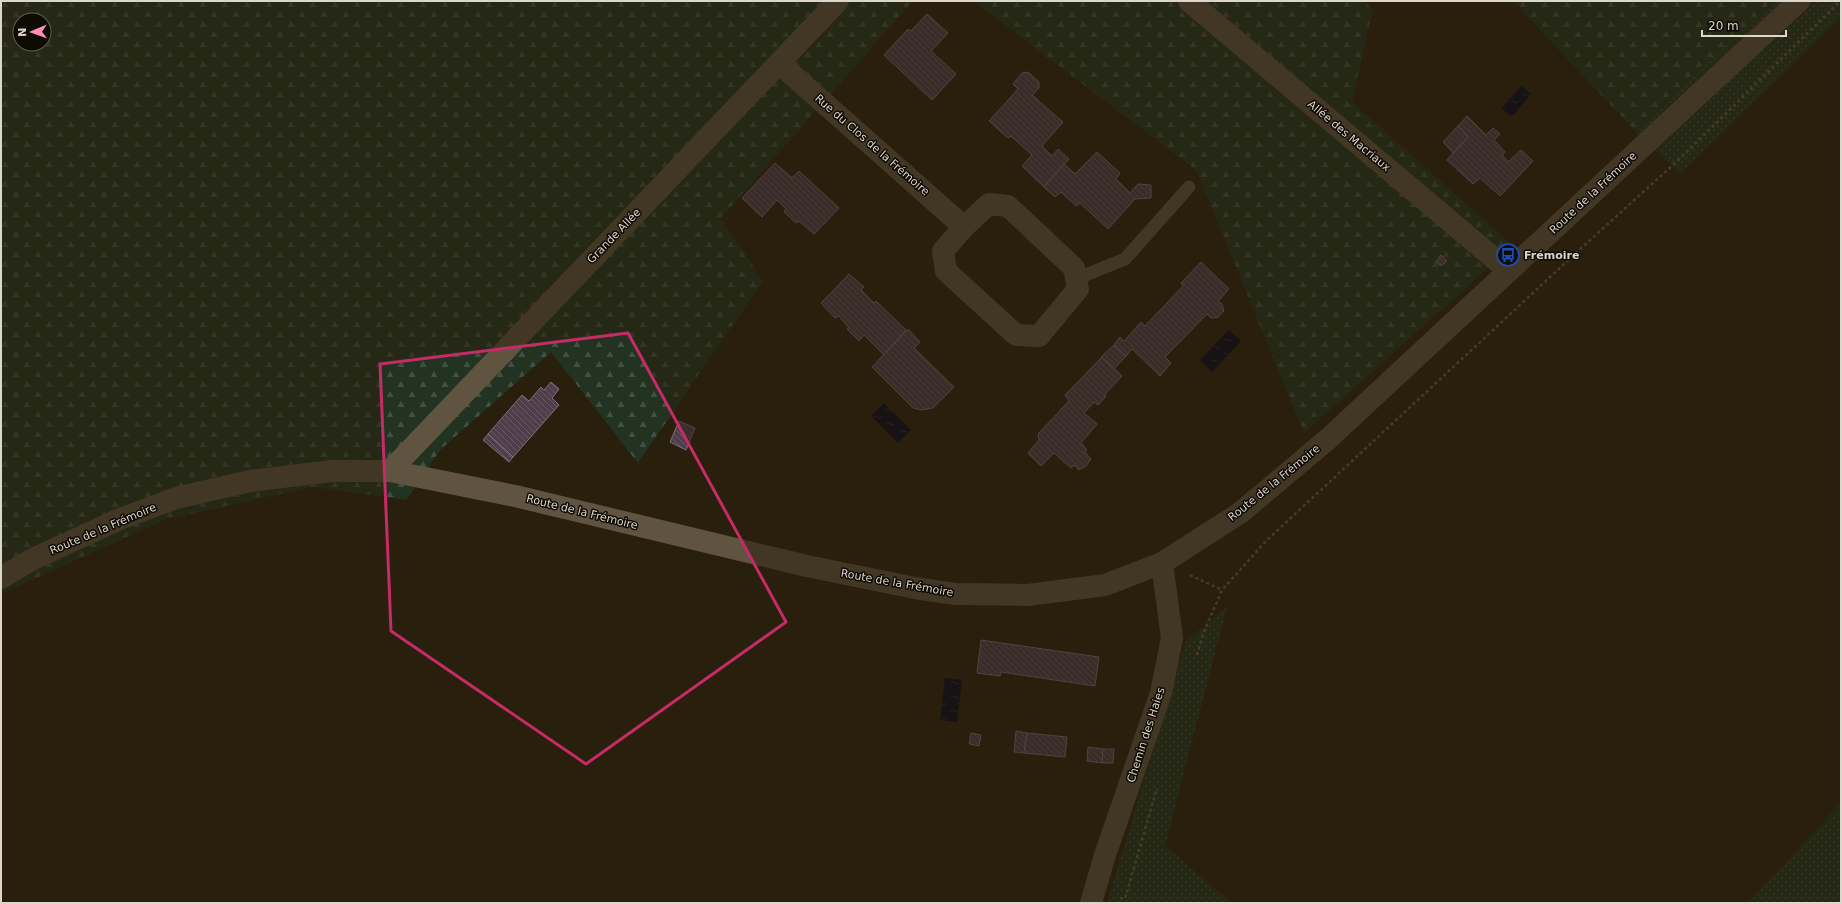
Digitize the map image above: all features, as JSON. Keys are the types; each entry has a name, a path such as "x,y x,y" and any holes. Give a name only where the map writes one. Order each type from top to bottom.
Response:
{"street":[{"name":"Grande Allée","path":"390,471 780,64 838,1"},
{"name":"Allée des Macriaux","path":"1189,1 1509,271"},
{"name":"Route de la Frémoire","path":"1,578 31,560 120,518 176,498 250,481 332,471 390,471 515,496 807,566 915,588 954,594 1028,595 1105,585 1162,562 1194,544 1246,508 1328,439 1799,1"},
{"name":"Rue du Clos de la Frémoire","path":"780,64 964,227"},
{"path":"989,204 1008,206 1074,268 1078,289 1039,336 1016,335 946,271 943,251 964,227 989,204"},
{"name":"Chemin des Haies","path":"1093,896 1105,855 1161,693 1172,638 1166,583 1162,562"}],"lane":[{"path":"1076,279 1126,259 1189,187"}],"path":[{"path":"1196,657 1203,634 1222,590 1266,541 1577,252 1685,154 1840,1"},
{"path":"1093,896 1124,899 1158,786"}],"highlighted area":[{"path":"628,333 786,622 586,764 391,631 380,364"}],"green space":[{"path":"1,1 913,1 721,218 763,281 638,463 551,352 440,450 406,500 312,487 164,520 1,594"},
{"path":"973,1 1363,1 1373,9 1352,102 1513,246 1304,433 1196,170"},
{"path":"1513,1 1773,1 1635,131"},
{"path":"1773,1 1841,1 1841,18 1680,173 1635,131"},
{"path":"1227,607 1165,846 1232,903 1107,903 1186,641"},
{"path":"1841,803 1841,903 1748,903"}],"water":[{"path":"1521,86 1531,94 1512,117 1501,109"},
{"path":"1229,330 1241,341 1212,372 1200,360"},
{"path":"884,403 911,430 898,443 871,416"},
{"path":"945,678 962,680 957,722 940,720"}],"building":[{"path":"927,14 948,33 931,51 956,74 932,100 884,55 908,29 911,31"},
{"path":"1028,72 1039,82 1039,88 1032,95 1063,122 1042,146 1052,156 1058,149 1069,159 1044,187 1022,166 1032,155 1011,136 1008,138 989,121 1018,89 1013,84 1022,73"},
{"path":"1467,116 1486,135 1493,128 1500,134 1494,140 1505,152 1502,155 1508,162 1521,150 1533,161 1500,196 1480,178 1473,184 1447,160 1468,137 1458,126"},
{"path":"1458,126 1468,137 1453,153 1443,142"},
{"path":"1097,152 1120,173 1116,179 1130,193 1138,184 1151,185 1151,198 1135,199 1108,229 1080,203 1076,206 1061,192 1055,197 1044,187 1064,164 1075,174"},
{"path":"775,163 792,178 799,171 839,208 814,234 799,221 796,223 784,212 786,209 777,200 762,217 742,198"},
{"path":"1441,255 1447,261 1441,266 1436,262"},
{"path":"1201,262 1229,289 1218,301 1222,304 1224,311 1218,317 1211,318 1207,314 1165,357 1171,363 1160,376 1132,349 1126,356 1114,345 1120,337 1124,341 1141,322 1145,326 1183,286 1181,283"},
{"path":"849,274 864,287 861,290 874,303 876,301 906,330 884,355 864,335 859,341 847,329 849,328 839,316 835,318 821,303"},
{"path":"908,329 920,342 914,348 954,387 933,408 922,410 913,408 872,367"},
{"path":"1114,345 1126,356 1114,369 1101,357"},
{"path":"1102,357 1122,376 1105,394 1106,396 1098,405 1094,402 1084,413 1097,424 1081,443 1087,450 1085,452 1091,459 1086,466 1079,470 1074,465 1071,468 1054,453 1041,466 1028,453 1039,440 1038,434 1069,401 1065,395"},
{"path":"551,382 559,389 552,398 559,405 513,457 488,434 522,395 529,401 541,387 544,390"},
{"path":"679,421 695,428 686,450 670,442"},
{"path":"488,434 513,457 509,462 483,440"},
{"path":"981,640 1099,657 1095,686 1001,672 1000,676 977,673"},
{"path":"1016,731 1027,733 1024,753 1014,752"},
{"path":"971,733 981,735 979,746 969,744"},
{"path":"1027,733 1067,737 1065,757 1024,753"},
{"path":"1088,747 1103,749 1102,763 1087,761"},
{"path":"1103,749 1114,749 1113,763 1102,763"}],"place":[{"name":"Frémoire","path":"1508,255"}]}
